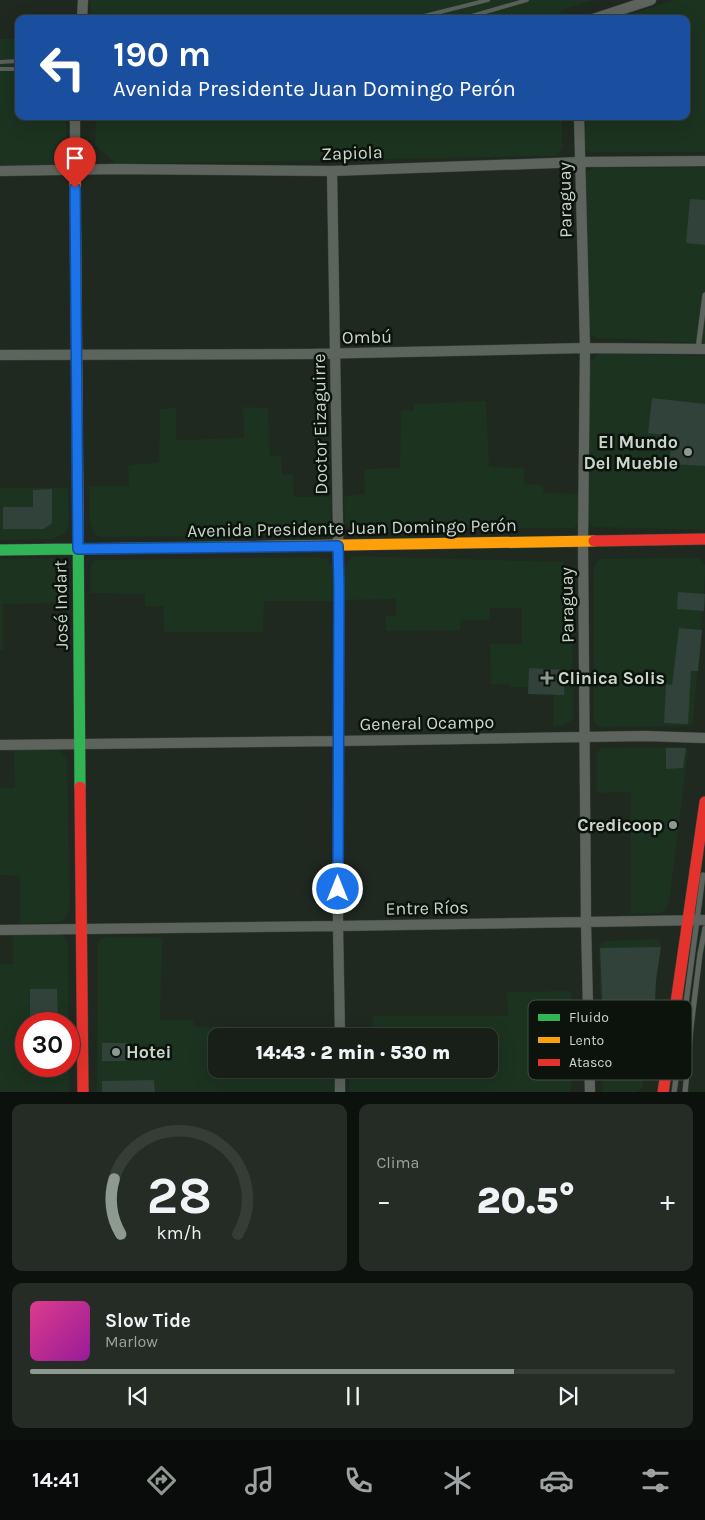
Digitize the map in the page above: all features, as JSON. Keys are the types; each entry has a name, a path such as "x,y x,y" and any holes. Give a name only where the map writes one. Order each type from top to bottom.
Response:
{"main road":[{"name":"José Indart","path":"75,170 83,1092"},
{"name":"Avenida Presidente Juan Domingo Perón","path":"0,550 705,539"},
{"path":"682,1000 699,922 705,802"}],"street":[{"path":"82,15 83,0"},
{"path":"605,15 651,0"},
{"name":"José Indart","path":"75,120 75,170"},
{"name":"Paraguay","path":"579,120 585,348 583,541 588,1000"},
{"name":"Zapiola","path":"0,171 332,171 581,162 705,161"},
{"name":"Doctor Eizaguirre","path":"332,171 339,588 338,926 340,1028"},
{"name":"Ombú","path":"0,355 336,354 585,348 701,349"},
{"name":"General Ocampo","path":"0,745 646,736 705,738"},
{"name":"Entre Ríos","path":"0,930 699,922"},
{"path":"340,1078 340,1092"}],"lane":[{"path":"701,349 705,296"},
{"path":"688,1000 699,922 704,870"},
{"path":"692,1019 702,942 699,922"}],"shaded area":[{"path":"90,0 595,0 561,10 560,15 90,15"},
{"path":"675,0 705,0 705,152 590,152 586,150 584,146 586,120 690,120 690,15 629,15"},
{"path":"0,39 15,39 15,120 66,120 67,153 64,160 57,165 0,165"},
{"path":"96,120 562,120 562,149 555,156 116,164 95,145"},
{"path":"705,167 705,343 597,338 592,336 590,330 585,174 594,168"},
{"path":"602,353 705,356 705,530 594,527 587,520 590,365 597,355"},
{"path":"486,401 489,467 524,468 524,484 543,485 543,493 578,494 579,522 574,528 352,528 345,523 344,496 365,494 364,469 400,468 401,411 414,411 414,404"},
{"path":"243,407 268,408 270,455 281,456 282,475 293,474 294,497 332,497 331,523 327,532 319,535 102,537 95,535 90,524 89,486 129,486 128,465 159,463 160,409 176,408 176,440 244,438"},
{"path":"0,488 68,488 68,529 64,534 52,539 0,540"},
{"path":"355,556 563,562 572,574 573,719 565,725 553,726 554,695 528,694 527,687 510,687 510,684 491,684 490,644 522,644 522,608 490,608 489,620 461,620 460,630 386,631 386,616 396,616 396,599 344,600 344,569 349,560"},
{"path":"316,557 327,559 332,565 334,601 264,601 263,632 164,632 163,606 145,606 145,594 91,593 91,565 96,560"},
{"path":"54,558 63,561 67,566 66,603 3,604 3,650 0,650 0,559"},
{"path":"699,558 705,565 705,576 693,723 688,726 600,727 594,722 594,566 600,559"},
{"path":"685,747 688,751 669,903 664,911 660,913 631,914 631,792 597,793 597,752 602,748"},
{"path":"14,749 56,749 67,760 70,909 62,921 20,924 20,876 0,875 0,788 15,787"},
{"path":"54,931 63,935 68,944 69,1012 15,1012 15,1077 69,1077 69,1092 0,1092 0,964 13,964 13,933"},
{"path":"105,937 162,938 160,1020 193,1020 194,1026 231,1027 208,1028 208,1078 337,1078 337,1092 97,1092 98,945 100,940"},
{"path":"656,939 661,943 654,1000 600,1000 599,946 604,941"},
{"path":"571,991 571,1000 528,1000 528,1080 571,1080 569,1092 349,1092 350,1078 498,1078 498,1028 373,1028 373,1016 508,1016 507,992"},
{"path":"603,1080 643,1080 642,1088 637,1092 603,1092"}],"building":[{"path":"690,199 705,200 705,245 686,243"},
{"path":"652,398 705,404 705,466 670,464 671,436 648,433"},
{"path":"52,489 52,523 44,529 3,529 3,507 33,507 33,490"},
{"path":"678,592 705,594 704,611 677,609"},
{"path":"679,628 702,630 698,671 691,671 688,724 664,723 666,684 672,685"},
{"name":"Clinica Solis","path":"529,668 565,670 564,695 528,694"},
{"path":"666,748 686,748 683,768 666,769"},
{"path":"661,947 655,1000 602,1000 600,948"},
{"path":"30,989 57,989 58,1012 30,1012"},
{"name":"Hotei","path":"102,1043 129,1043 129,1061 102,1061"},
{"path":"154,1080 155,1092 102,1092 102,1081"}],"railway":[{"path":"428,15 488,0"},
{"path":"475,15 527,0"},
{"path":"0,62 15,61"},
{"path":"0,69 15,69"}],"traffic: fast":[{"path":"78,517 80,787"},
{"path":"0,550 225,547"}],"traffic: slow":[{"path":"75,170 78,517"},
{"path":"225,547 594,541"}],"traffic: jam":[{"path":"594,541 705,539"},
{"path":"80,787 83,1092"},
{"path":"676,1000 705,802"},
{"path":"663,1092 665,1080"}],"place":[{"name":"El Mundo Del Mueble","path":"688,452"},
{"name":"Clinica Solis","path":"547,678"},
{"name":"Credicoop","path":"673,825"},
{"name":"Hotei","path":"116,1052"}],"route":[{"path":"75,188 78,549 338,546 338,889"}]}
